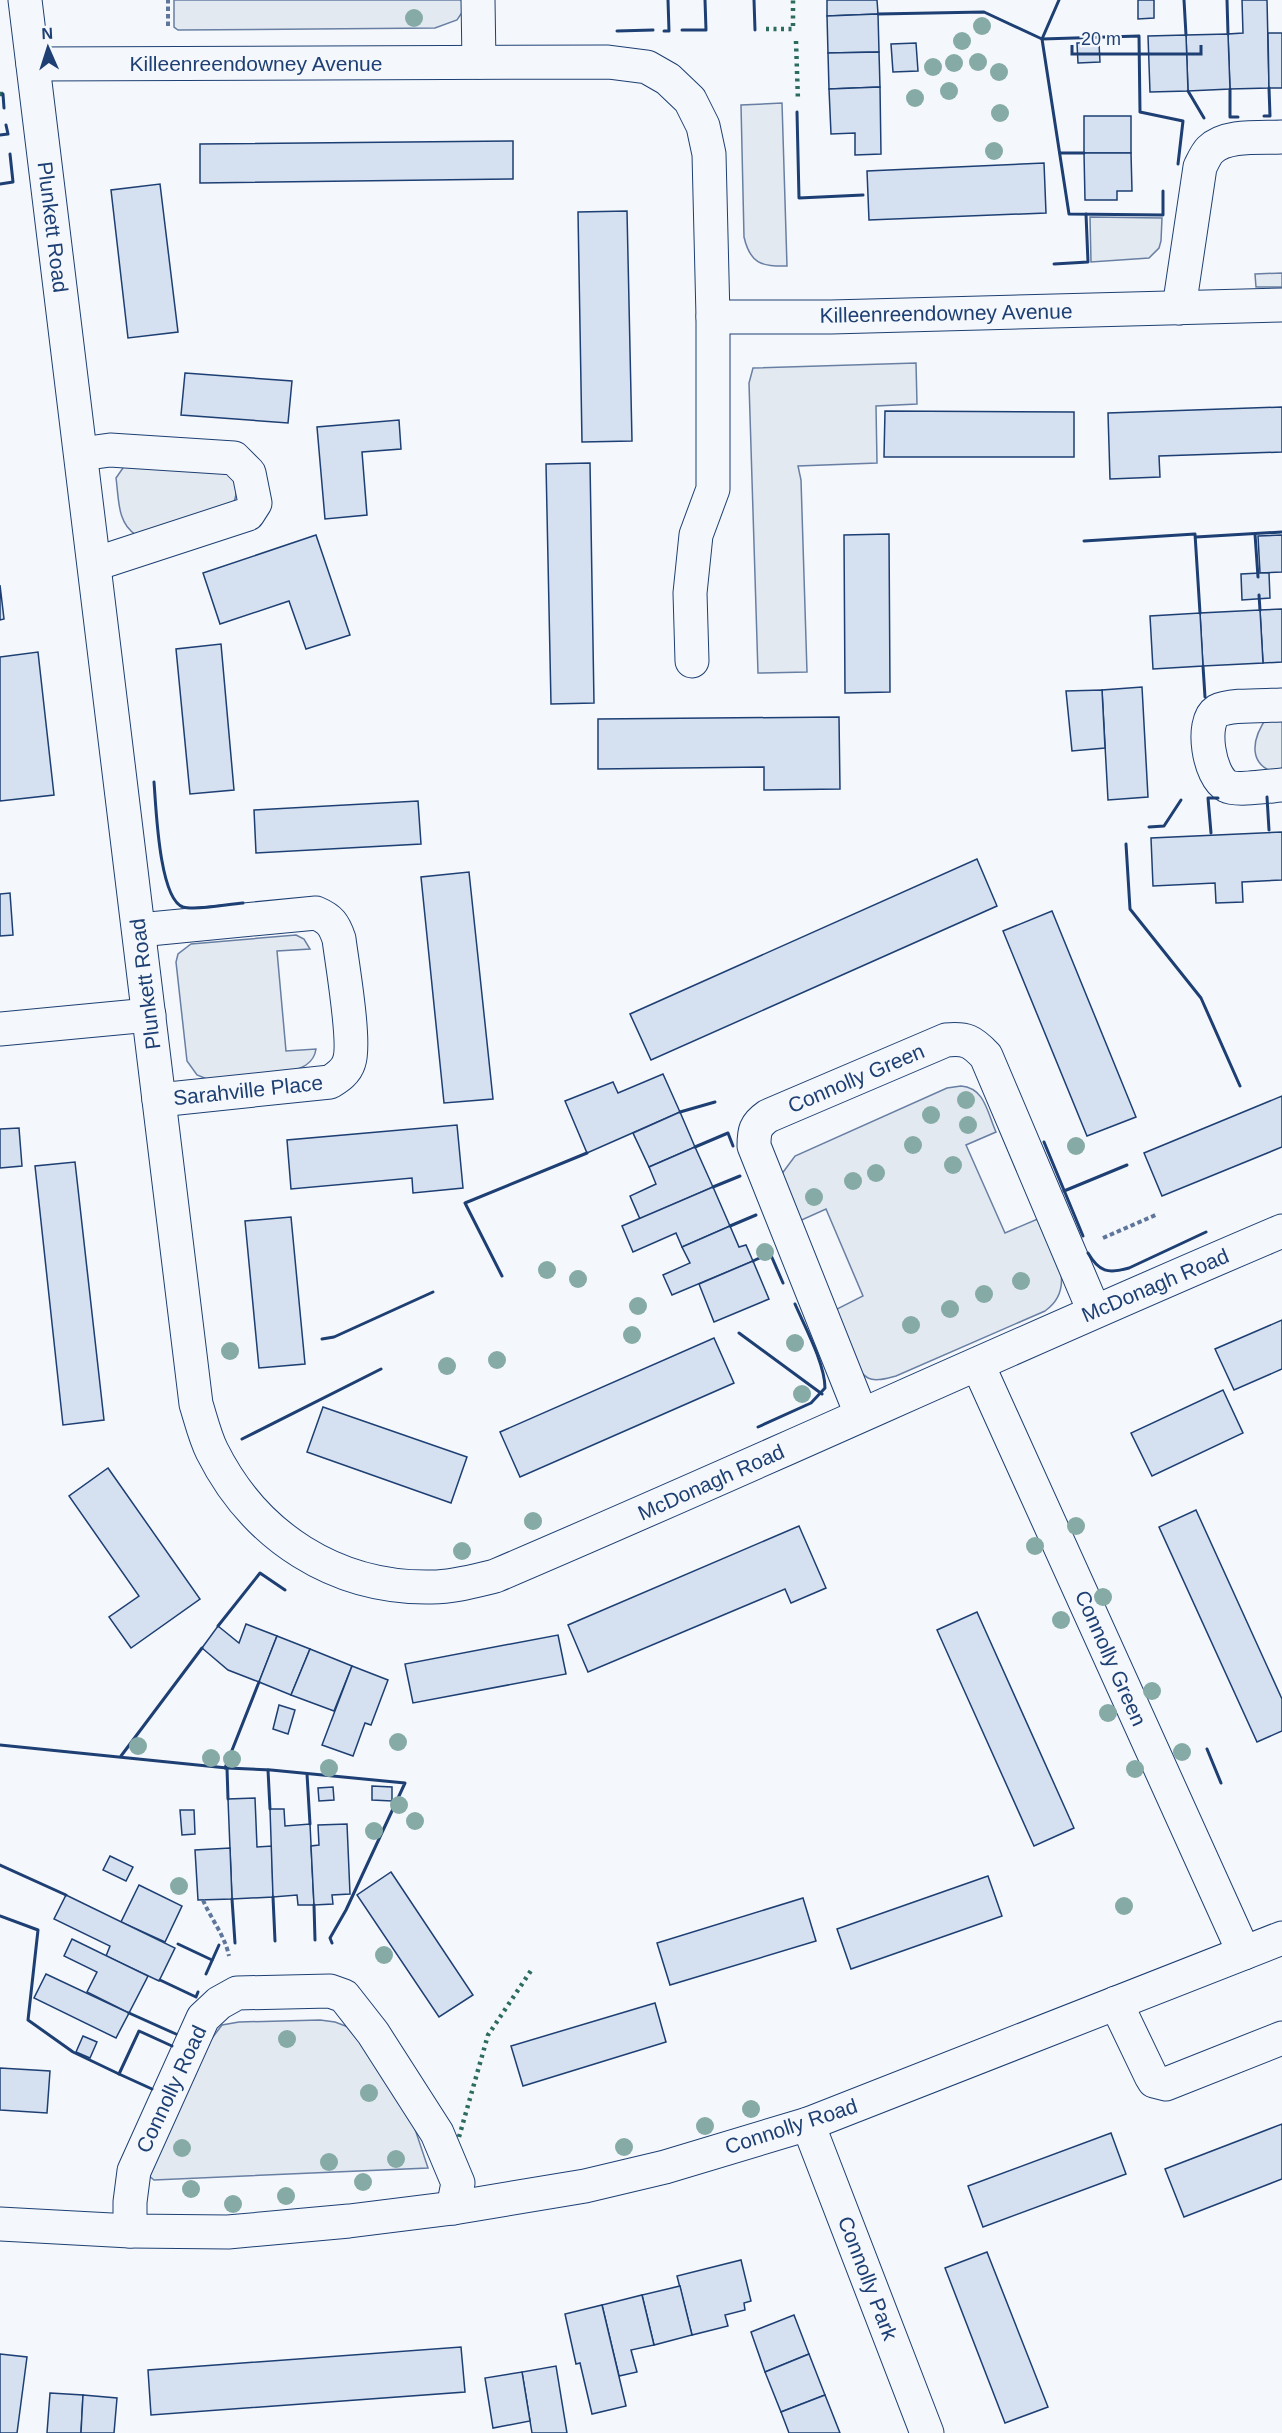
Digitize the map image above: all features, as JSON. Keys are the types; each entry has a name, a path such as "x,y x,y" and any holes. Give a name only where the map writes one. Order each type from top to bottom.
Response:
{"street":[{"name":"Plunkett Road","path":"26,0 196,1404"},
{"path":"478,0 479,62"},
{"name":"Killeenreendowney Avenue","path":"33,64 608,62 647,67 668,79 690,100 703,126 709,154 713,317 713,489 696,535 690,593 692,661"},
{"path":"1179,308 1200,167 1210,150 1220,143 1234,140 1282,137"},
{"name":"Killeenreendowney Avenue","path":"713,317 831,317 1282,305"},
{"path":"81,454 110,450 234,458 249,473 255,502 248,514 95,564"},
{"path":"1282,705 1224,709 1214,714 1209,726 1213,771 1220,782 1230,788 1282,785"},
{"name":"Sarahville Place","path":"139,930 316,913 327,917 334,925 339,939 351,1043 350,1062 341,1075 330,1082 159,1100"},
{"path":"0,1029 148,1016"},
{"name":"Connolly Green","path":"861,1414 754,1146 754,1132 757,1124 768,1116 946,1040 961,1039 974,1044 986,1056 1094,1311"},
{"name":"McDonagh Road","path":"196,1404 212,1452 245,1503 282,1539 334,1570 380,1584 434,1588 464,1584 495,1576 861,1414 978,1365 1094,1311 1282,1231"},
{"name":"Connolly Green","path":"978,1365 1244,1953"},
{"name":"Connolly Road","path":"0,2224 130,2231 228,2232 349,2221 453,2208 585,2186 664,2167 808,2124 1282,1938"},
{"path":"237,1993 330,1991 344,1996 373,2033 437,2133 458,2182 453,2208"},
{"name":"Connolly Road","path":"130,2231 132,2181 140,2156 203,2018 219,2003 237,1993"},
{"path":"1116,2003 1150,2076 1154,2081 1166,2085 1282,2038"},
{"name":"Connolly Park","path":"808,2124 927,2433"}],"path":[{"path":"168,0 168,29"},
{"path":"1069,1252 1158,1214"},
{"path":"203,1900 214,1924 227,1944 237,1993"}],"shaded area":[{"path":"174,0 463,0 463,11 457,20 435,28 178,30 174,27"},
{"path":"782,103 787,266 770,266 753,258 744,237 741,105"},
{"path":"1090,217 1162,218 1159,248 1149,258 1091,262"},
{"path":"1282,273 1282,287 1256,287 1255,274"},
{"path":"916,363 917,404 876,406 877,463 798,466 801,480 807,672 758,673 749,383 753,368"},
{"path":"125,465 230,472 236,486 235,498 231,507 136,535 125,524 119,502 116,478"},
{"path":"1282,712 1282,774 1262,766 1257,759 1255,743 1268,716"},
{"path":"296,935 304,939 310,949 277,951 286,1051 316,1049 312,1060 298,1069 273,1074 207,1079 197,1075 187,1061 176,962 178,954 191,944"},
{"path":"961,1086 975,1091 980,1096 996,1132 966,1145 1005,1233 1040,1218 1060,1267 1062,1279 1060,1291 1055,1301 1045,1311 896,1376 874,1380 868,1378 857,1366 835,1310 863,1296 826,1209 795,1223 781,1175 795,1156 947,1088"},
{"path":"320,2020 348,2027 362,2045 411,2117 428,2168 154,2180 147,2174 206,2046 222,2025 239,2022"}],"building":[{"path":"827,0 877,0 878,14 827,16"},
{"path":"1138,0 1154,0 1154,18 1138,19"},
{"path":"1242,0 1267,0 1269,88 1230,89 1228,34 1243,33"},
{"path":"878,14 879,52 828,53 827,16"},
{"path":"1268,33 1282,33 1282,88 1269,88"},
{"path":"1228,34 1230,89 1188,91 1186,35"},
{"path":"1186,35 1188,91 1150,92 1148,36"},
{"path":"916,43 918,71 893,72 891,44"},
{"path":"1077,43 1099,43 1100,62 1078,63"},
{"path":"879,52 880,87 829,89 828,53"},
{"path":"880,87 881,154 855,155 855,133 831,134 829,89"},
{"path":"1084,116 1131,116 1131,153 1084,153"},
{"path":"513,141 513,179 200,183 200,144"},
{"path":"1084,153 1131,153 1132,191 1117,191 1117,200 1085,200"},
{"path":"1044,163 1046,213 869,220 867,171"},
{"path":"160,184 178,332 128,338 111,190"},
{"path":"627,211 632,441 582,442 578,212"},
{"path":"185,373 292,381 288,423 181,415"},
{"path":"1282,407 1282,452 1159,456 1160,477 1110,479 1108,413"},
{"path":"885,411 1074,412 1074,457 884,457"},
{"path":"399,420 401,449 362,452 367,515 325,519 317,427"},
{"path":"590,463 594,703 551,704 546,464"},
{"path":"889,534 890,692 845,693 844,535"},
{"path":"316,535 350,635 306,649 289,601 220,624 203,573"},
{"path":"1282,535 1282,572 1260,573 1258,536"},
{"path":"1269,573 1270,598 1242,600 1241,574"},
{"path":"0,585 4,619 0,620"},
{"path":"1282,609 1282,662 1263,663 1260,610"},
{"path":"1260,610 1263,663 1203,666 1200,613"},
{"path":"1200,613 1203,666 1153,669 1150,616"},
{"path":"221,644 234,790 190,794 176,649"},
{"path":"38,652 54,795 0,801 0,657"},
{"path":"1142,687 1148,797 1108,800 1102,690"},
{"path":"1102,690 1105,748 1072,751 1066,691"},
{"path":"839,717 840,789 764,790 764,767 598,769 598,719"},
{"path":"418,801 421,844 256,853 254,810"},
{"path":"1282,832 1282,880 1242,882 1243,902 1216,903 1215,883 1153,886 1151,838"},
{"path":"977,859 997,906 651,1060 630,1014"},
{"path":"469,872 493,1099 444,1103 421,877"},
{"path":"10,893 13,935 0,936 0,894"},
{"path":"1052,911 1136,1117 1087,1136 1003,931"},
{"path":"663,1074 680,1112 587,1153 565,1101 613,1082 618,1093"},
{"path":"1282,1096 1282,1147 1162,1196 1144,1153"},
{"path":"680,1112 695,1147 649,1167 633,1133"},
{"path":"457,1125 463,1188 413,1193 412,1178 291,1189 287,1140"},
{"path":"19,1128 22,1166 0,1168 0,1129"},
{"path":"695,1147 713,1187 640,1219 630,1196 656,1184 649,1167"},
{"path":"75,1162 104,1420 63,1425 35,1166"},
{"path":"713,1187 730,1226 682,1247 676,1233 633,1252 622,1226"},
{"path":"291,1217 305,1364 259,1368 245,1221"},
{"path":"730,1226 739,1247 746,1245 753,1261 672,1295 663,1275 690,1263 682,1247"},
{"path":"753,1261 769,1299 714,1322 699,1284"},
{"path":"1282,1320 1282,1369 1234,1390 1215,1349"},
{"path":"714,1338 734,1383 520,1477 500,1432"},
{"path":"1223,1390 1243,1433 1152,1476 1131,1433"},
{"path":"323,1407 467,1457 451,1503 307,1452"},
{"path":"108,1468 200,1599 131,1648 109,1617 139,1596 69,1496"},
{"path":"1196,1510 1282,1699 1282,1731 1257,1742 1159,1527"},
{"path":"799,1526 826,1588 791,1603 785,1589 588,1672 568,1625"},
{"path":"977,1612 1074,1828 1034,1846 937,1630"},
{"path":"246,1624 277,1636 259,1682 228,1670 202,1648 218,1626 239,1643"},
{"path":"558,1635 566,1674 413,1703 405,1664"},
{"path":"277,1636 310,1649 291,1695 259,1682"},
{"path":"310,1649 352,1666 334,1711 291,1695"},
{"path":"352,1666 388,1680 371,1725 365,1723 353,1756 322,1745"},
{"path":"279,1705 295,1710 288,1734 273,1729"},
{"path":"372,1786 392,1787 392,1801 372,1800"},
{"path":"333,1787 334,1800 319,1801 318,1788"},
{"path":"255,1798 257,1847 272,1846 273,1897 232,1899 228,1799"},
{"path":"270,1809 284,1809 285,1826 310,1824 314,1905 298,1905 297,1895 273,1897"},
{"path":"180,1810 194,1810 195,1834 182,1835"},
{"path":"347,1824 350,1894 332,1895 333,1904 314,1905 311,1846 319,1845 318,1825"},
{"path":"230,1848 232,1899 198,1900 195,1850"},
{"path":"110,1856 133,1867 126,1881 103,1870"},
{"path":"391,1872 473,1995 439,2017 357,1895"},
{"path":"988,1876 1002,1916 851,1969 837,1929"},
{"path":"139,1885 182,1906 165,1942 121,1922"},
{"path":"66,1895 175,1948 159,1981 106,1956 110,1946 54,1919"},
{"path":"803,1898 816,1941 670,1985 657,1943"},
{"path":"72,1939 148,1976 129,2013 87,1992 97,1972 64,1956"},
{"path":"46,1974 129,2013 116,2038 34,1998"},
{"path":"655,2003 666,2042 523,2086 511,2046"},
{"path":"83,2036 97,2042 90,2058 76,2052"},
{"path":"0,2068 50,2071 47,2113 0,2110"},
{"path":"1282,2124 1282,2179 1184,2217 1165,2169"},
{"path":"1111,2133 1126,2174 983,2227 968,2186"},
{"path":"987,2252 1048,2407 1005,2423 945,2268"},
{"path":"741,2260 751,2301 744,2303 745,2310 725,2315 728,2326 692,2335 677,2276"},
{"path":"680,2286 692,2335 654,2345 642,2295"},
{"path":"642,2295 654,2345 631,2350 637,2372 619,2376 602,2305"},
{"path":"602,2305 626,2406 592,2414 580,2363 576,2364 565,2314"},
{"path":"794,2315 809,2354 765,2372 751,2332"},
{"path":"461,2347 465,2392 151,2415 148,2370"},
{"path":"0,2354 27,2357 17,2433 0,2433"},
{"path":"809,2354 825,2395 781,2412 765,2372"},
{"path":"556,2366 567,2433 532,2433 522,2372"},
{"path":"522,2372 530,2421 493,2428 485,2378"},
{"path":"50,2393 83,2395 81,2433 47,2433"},
{"path":"83,2395 117,2398 114,2433 81,2433"},
{"path":"825,2395 840,2433 789,2433 781,2412"}],"hedge":[{"path":"766,29 793,29 793,0"},
{"path":"796,41 798,101"},
{"path":"459,2137 488,2035 532,1969"}],"wall":[{"path":"664,31 669,31 668,0"},
{"path":"682,30 706,30 705,0"},
{"path":"754,0 755,30"},
{"path":"1059,0 1042,39 1069,214 1163,215 1163,191"},
{"path":"1184,0 1186,35"},
{"path":"1227,0 1228,34"},
{"path":"878,14 984,12 1042,39 1139,36 1140,112 1183,121 1178,164"},
{"path":"617,31 653,30"},
{"path":"1264,116 1270,116 1269,88"},
{"path":"1230,89 1230,117 1238,117"},
{"path":"1188,91 1204,118"},
{"path":"3,94 4,108"},
{"path":"797,112 799,198 863,195"},
{"path":"0,135 8,134 6,125"},
{"path":"1060,153 1084,153"},
{"path":"0,184 13,182 10,154"},
{"path":"1054,264 1088,262 1086,214"},
{"path":"1196,537 1282,532"},
{"path":"1084,541 1195,534 1200,613"},
{"path":"1255,534 1258,577"},
{"path":"1259,595 1260,610"},
{"path":"1203,666 1205,697"},
{"path":"154,782 160,850 169,887 175,900 183,907 189,908 243,903"},
{"path":"1267,797 1269,830"},
{"path":"1211,833 1208,798 1218,798"},
{"path":"1149,827 1164,826 1181,800"},
{"path":"1126,844 1130,909 1201,998 1240,1086"},
{"path":"680,1112 715,1102"},
{"path":"695,1147 728,1133 733,1146"},
{"path":"1044,1142 1083,1236"},
{"path":"502,1276 465,1203 587,1153"},
{"path":"1064,1191 1127,1165"},
{"path":"713,1187 740,1176"},
{"path":"730,1226 756,1215"},
{"path":"1088,1253 1100,1268 1110,1271 1122,1270 1206,1232"},
{"path":"753,1261 770,1253 783,1283"},
{"path":"322,1339 334,1337 433,1292"},
{"path":"758,1427 811,1403 825,1388 822,1368 795,1304"},
{"path":"739,1333 822,1394"},
{"path":"242,1439 381,1369"},
{"path":"218,1626 260,1573 285,1590"},
{"path":"121,1756 202,1648"},
{"path":"225,1768 259,1682"},
{"path":"0,1745 405,1783 346,1910 330,1938 332,1943"},
{"path":"1207,1749 1221,1783"},
{"path":"227,1768 228,1799"},
{"path":"268,1770 270,1809"},
{"path":"307,1774 310,1824"},
{"path":"0,1865 66,1895"},
{"path":"273,1897 275,1941"},
{"path":"232,1899 235,1943"},
{"path":"314,1905 315,1940"},
{"path":"0,1916 38,1930 28,2020 73,2052 119,2074"},
{"path":"178,1944 212,1960"},
{"path":"206,1974 219,1945"},
{"path":"160,1980 196,1997 198,1992"},
{"path":"129,2013 176,2034"},
{"path":"152,2089 119,2074 139,2031 172,2046"}]}
